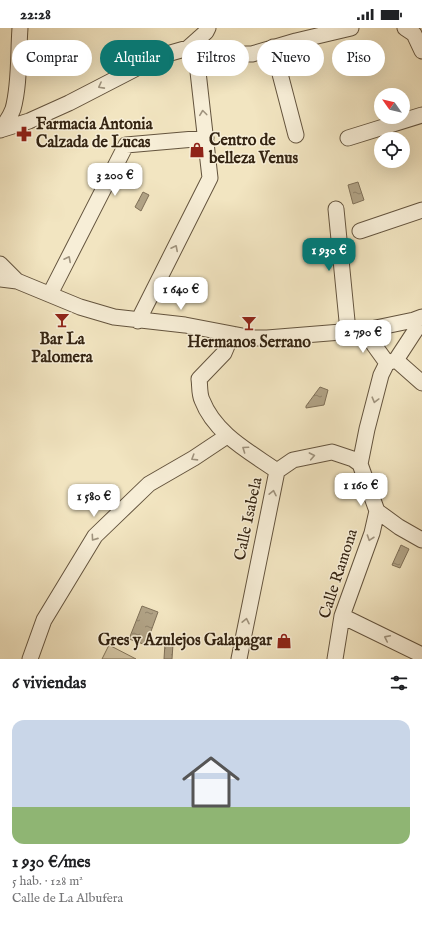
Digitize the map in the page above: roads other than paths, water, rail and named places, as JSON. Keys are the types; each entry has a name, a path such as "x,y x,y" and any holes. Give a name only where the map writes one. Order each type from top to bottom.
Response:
{"street":[{"path":"0,130 12,109 17,81 20,28"},
{"path":"302,40 351,28"},
{"path":"405,28 414,34 422,51"},
{"path":"200,40 207,30"},
{"path":"207,30 211,40"},
{"path":"0,130 29,121 69,103 160,56 182,53"},
{"path":"138,321 210,178 206,138 196,76"},
{"path":"281,76 296,135"},
{"path":"348,138 422,115"},
{"path":"50,294 126,145 206,138"},
{"path":"336,209 348,331"},
{"path":"360,231 422,210"},
{"path":"0,264 17,281"},
{"path":"0,279 17,281 80,307 114,317 138,321 185,325 253,338 366,330 418,319 415,331 381,375 367,429 360,464 377,511 399,527 422,540"},
{"path":"366,330 374,346 391,361 422,383"},
{"name":"Calle Isabela","path":"232,334 224,353 199,379 202,400 211,416 226,436 277,471 238,659"},
{"path":"30,659 44,620 95,536 149,484 194,458 226,436"},
{"path":"277,471 293,460 332,452 353,459 360,464"},
{"name":"Calle Ramona","path":"334,659 342,616 372,532 377,511"},
{"path":"342,616 422,655"}],"water":[{"path":"358,182 364,200 353,204 348,185"},
{"path":"143,192 149,195 141,211 135,207"},
{"path":"320,387 328,390 324,405 306,408 306,406"},
{"path":"401,545 409,549 400,568 392,565"},
{"path":"142,606 158,612 146,645 129,639"},
{"path":"165,643 173,644 172,659 164,659"}],"place":[{"name":"Farmacia Antonia Calzada de Lucas","path":"24,134"},
{"name":"Centro de belleza Venus","path":"197,150"},
{"name":"Bar La Palomera","path":"62,320"},
{"name":"Hermanos Serrano","path":"249,323"},
{"name":"Gres y Azulejos Galapagar","path":"284,641"}]}
